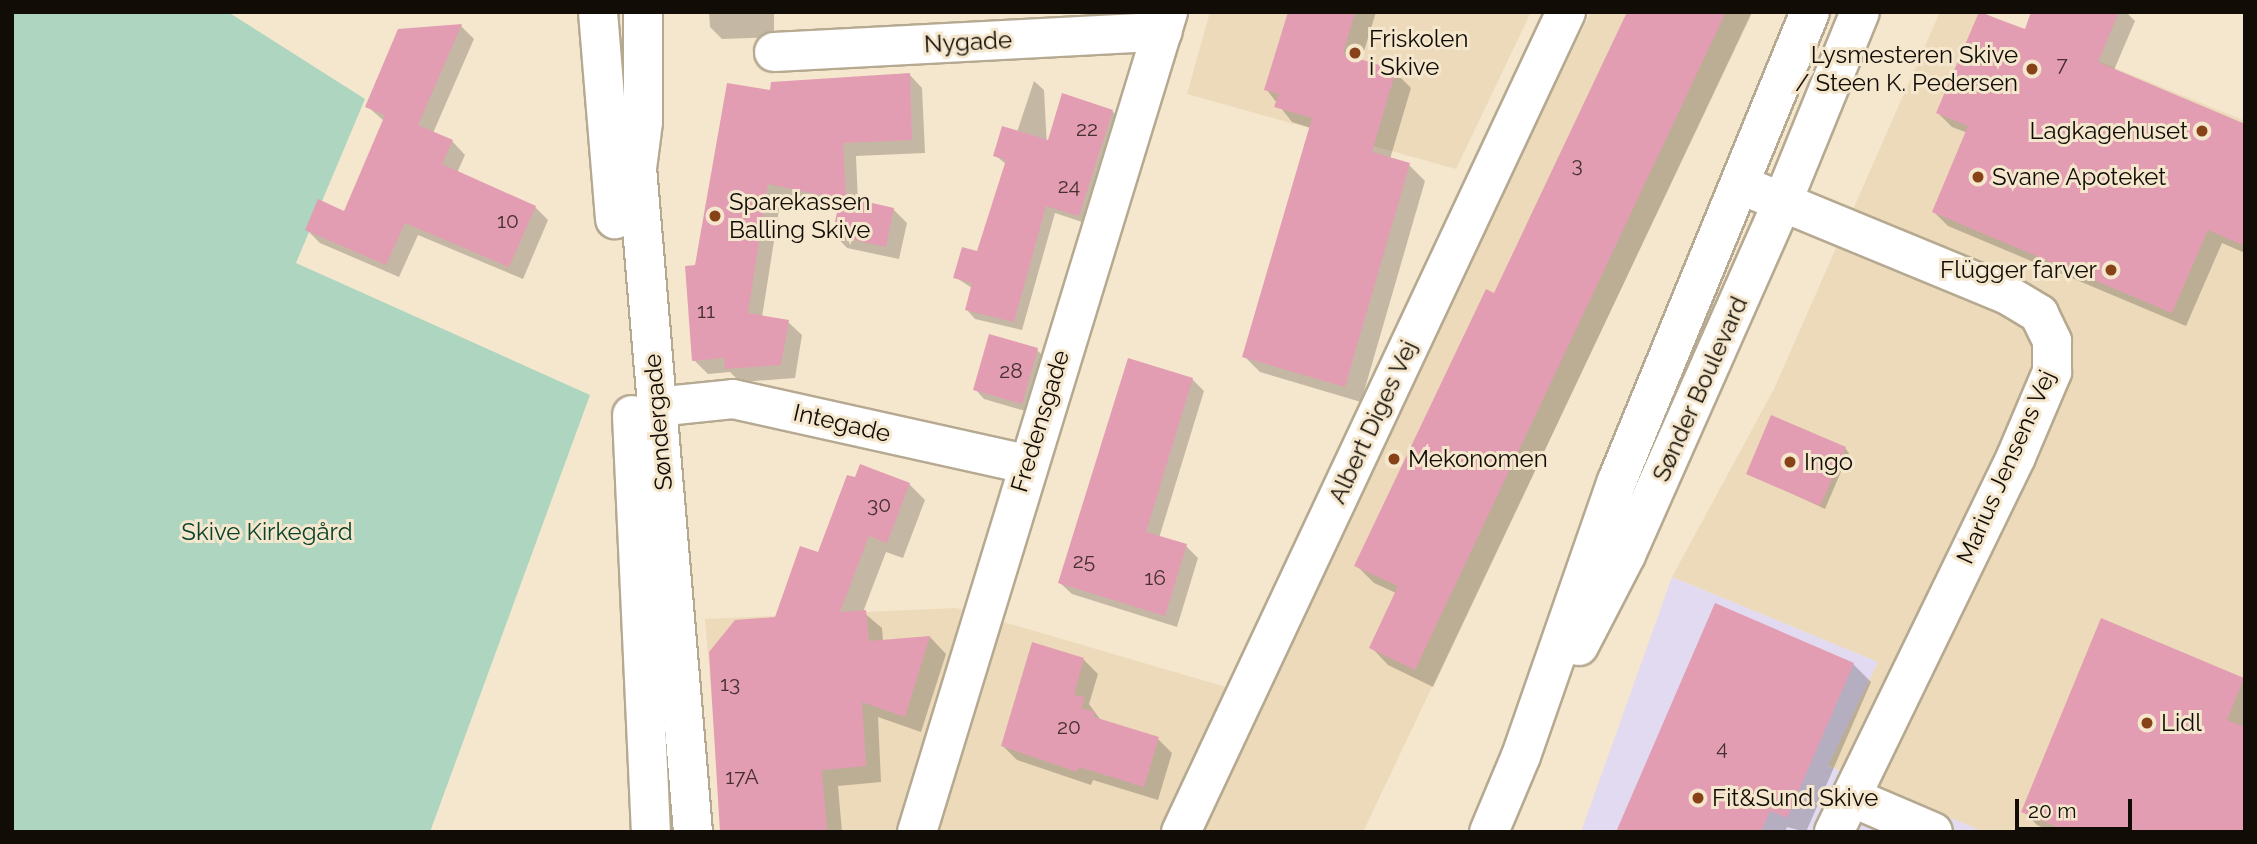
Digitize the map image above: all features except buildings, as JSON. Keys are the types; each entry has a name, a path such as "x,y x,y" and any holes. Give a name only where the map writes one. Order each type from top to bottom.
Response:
{"street":[{"name":"Søndergade","path":"598,12 632,412 651,832"},
{"name":"Søndergade","path":"643,12 643,122 637,168 693,832"},
{"name":"Albert Diges Vej","path":"1181,832 1566,12"},
{"name":"Sønder Boulevard","path":"1489,832 1521,756 1617,481 1810,12"},
{"name":"Sønder Boulevard","path":"1521,756 1626,555 1782,203 1860,12"},
{"name":"Nygade","path":"775,52 1165,22"},
{"name":"Fredensgade","path":"917,832 1026,464 1165,22"},
{"name":"Marius Jensens Vej","path":"1741,185 2006,294 2039,314 2052,341 2053,372 2016,457 1834,832"},
{"name":"Integade","path":"656,407 733,399 1026,464"},
{"path":"1851,797 1933,832"}],"shaded area":[{"name":"Friskolen i Skive","path":"1210,12 1531,12 1456,169 1187,94"},
{"path":"1591,12 1753,12 1363,832 723,832 705,619 956,608 1253,695"},
{"path":"1940,12 1978,12 2245,121 2245,832 1984,832 1827,765 1878,662 1672,577 1774,389"},
{"path":"1672,577 1878,662 1828,766 1984,832 1581,832"}],"green space":[{"name":"Skive Kirkegård","path":"12,12 228,12 365,99 296,263 590,395 430,832 12,832"}],"place":[{"name":"Friskolen i Skive","path":"1355,53"},
{"name":"Lysmesteren Skive / Steen K. Pedersen","path":"2032,69"},
{"name":"Lagkagehuset","path":"2202,131"},
{"name":"Svane Apoteket","path":"1978,177"},
{"name":"Sparekassen Balling Skive","path":"715,216"},
{"name":"Flügger farver","path":"2111,270"},
{"name":"Mekonomen","path":"1394,459"},
{"name":"Ingo","path":"1790,462"},
{"name":"Lidl","path":"2147,723"},
{"name":"Fit&Sund Skive","path":"1698,798"}]}
